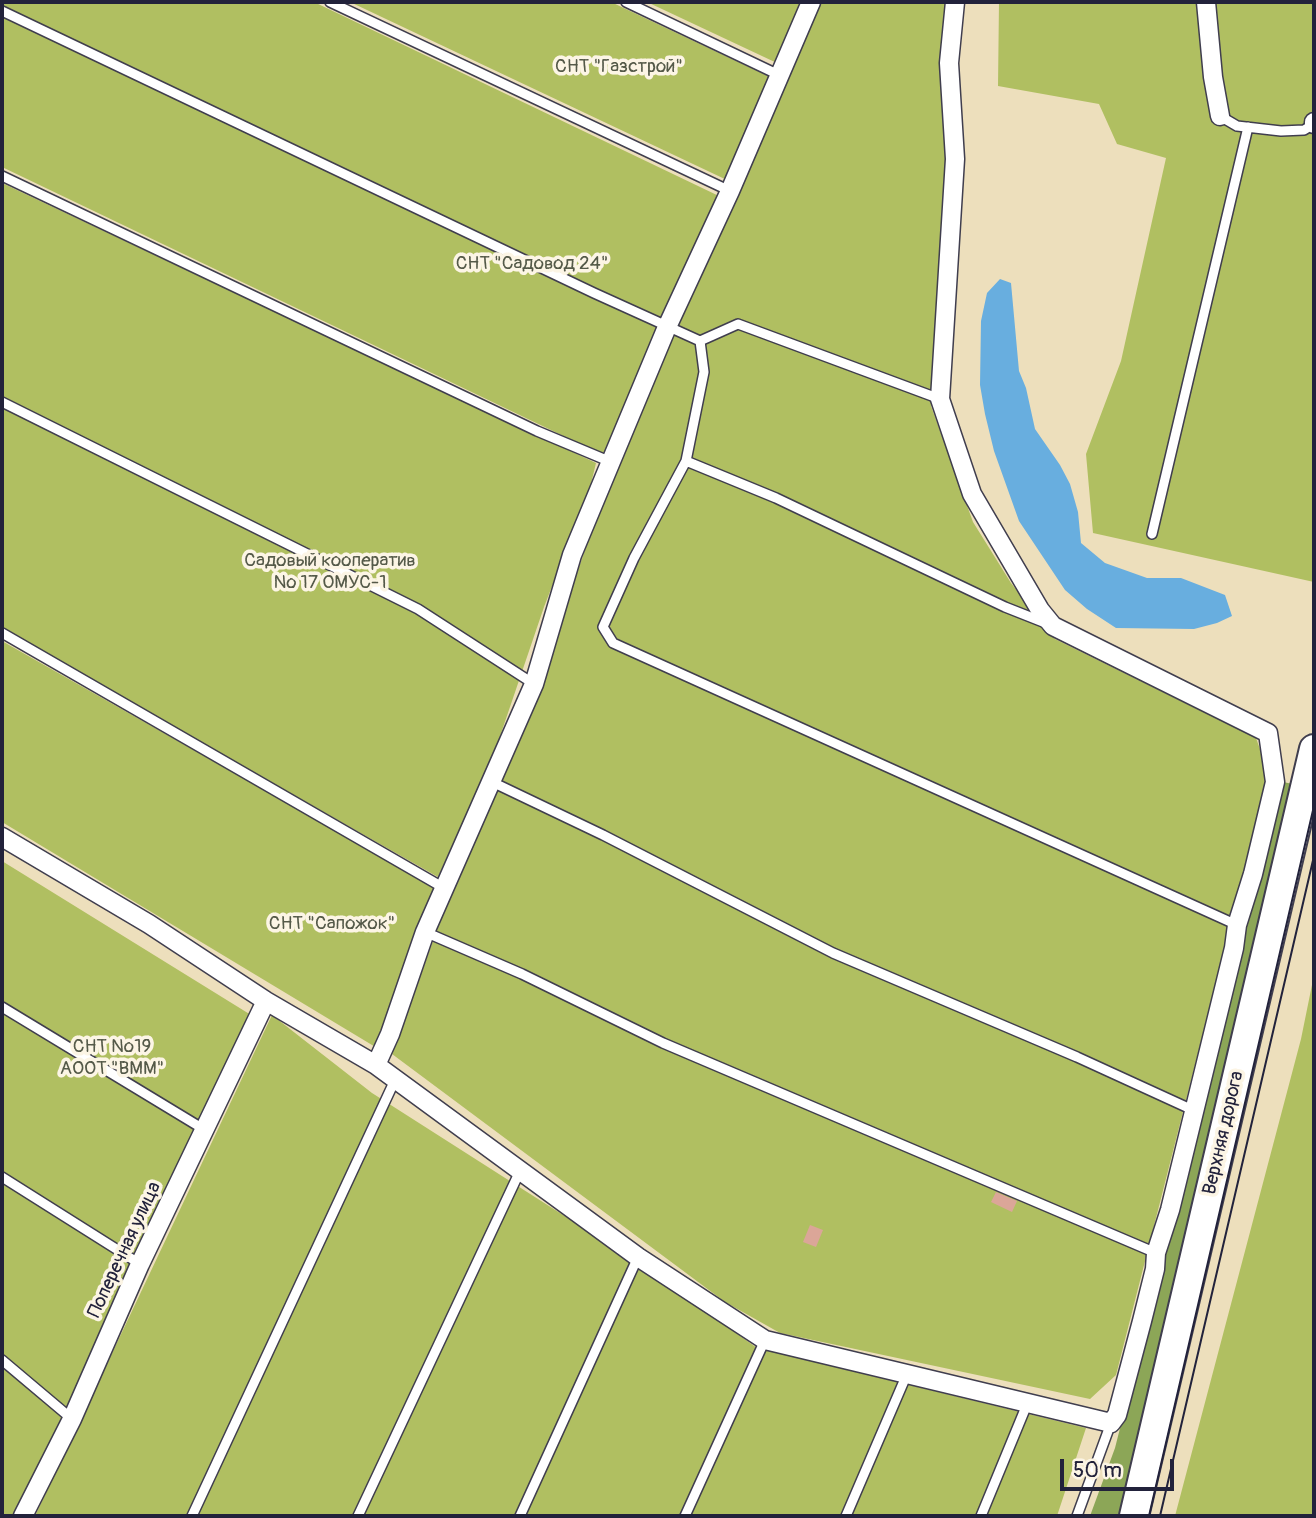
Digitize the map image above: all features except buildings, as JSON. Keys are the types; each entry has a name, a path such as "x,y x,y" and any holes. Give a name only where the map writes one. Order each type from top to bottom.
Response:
{"main road":[{"name":"Верхняя дорога","path":"1134,1516 1314,749"}],"street":[{"path":"376,1065 390,1034 425,932 534,684 572,555 667,327 730,191 811,2"},
{"path":"2,837 149,924 266,1001 376,1065 638,1256 765,1340 1111,1423 1117,1415 1142,1321 1155,1269 1156,1253 1170,1210 1234,948 1237,925 1253,874 1275,782 1268,733 1053,626 1040,610 972,494 940,399 955,159 949,63 955,2"},
{"path":"1206,2 1213,77 1220,116"},
{"name":"Поперечная улица","path":"23,1516 72,1419 140,1264 266,1001"}],"lane":[{"path":"330,2 730,191"},
{"path":"626,2 779,75"},
{"path":"2,11 700,341 738,324 940,399"},
{"path":"1220,116 1237,126 1281,131 1304,130 1314,123"},
{"path":"1152,534 1248,127"},
{"path":"2,176 537,431 611,462"},
{"path":"700,341 704,372 686,461 634,558 603,627 613,643 1237,925"},
{"path":"2,402 418,609 534,684"},
{"path":"686,461 776,498 995,602 1053,626"},
{"path":"2,634 444,888"},
{"path":"490,781 603,835 833,953 1077,1057 1195,1111"},
{"path":"425,932 522,974 663,1043 1156,1253"},
{"path":"2,1007 205,1130"},
{"path":"192,1516 395,1080"},
{"path":"358,1516 520,1171"},
{"path":"2,1177 140,1264"},
{"path":"520,1516 638,1256"},
{"path":"685,1516 765,1340"},
{"path":"2,1360 72,1419"},
{"path":"846,1516 907,1374"},
{"path":"981,1516 1028,1402"},
{"path":"1077,1516 1111,1423"}],"green space":[{"name":"СНТ \"Садовод 24\"","path":"2,2 314,2 721,197 612,447 601,454 2,167"},
{"name":"СНТ \"Газстрой\"","path":"350,2 611,2 772,78 729,181"},
{"path":"647,2 807,2 779,64"},
{"path":"821,2 946,2 942,31 946,181 931,406 973,522 1011,583 1055,639 1256,738 1269,774 1116,1375 1090,1399 780,1333 725,1302 392,1054 449,897 559,624 616,462 730,214"},
{"path":"999,2 1314,2 1314,582 1093,533 1086,454 1121,361 1166,158 1117,144 1099,104 998,86"},
{"name":"Садовый кооператив № 17 ОМУС-1","path":"2,183 596,463 590,488 544,607 495,751 438,877 2,629"},
{"name":"СНТ \"Сапожок\"","path":"2,641 436,888 377,1048 2,822"},
{"path":"1283,782 1298,785 1121,1516 1090,1516 1115,1448"},
{"name":"СНТ №19 АООТ \"ВММ\"","path":"2,861 251,1015 62,1424 16,1516 2,1516"},
{"path":"1314,975 1314,1516 1175,1516 1301,1039"},
{"path":"272,1015 372,1093 632,1259 757,1348 1086,1428 1057,1516 35,1516"}],"water":[{"path":"1000,279 1011,283 1019,371 1026,388 1035,429 1070,484 1078,512 1081,543 1105,563 1147,578 1181,578 1225,595 1232,616 1194,629 1116,628 1065,590 1019,521 994,451 985,414 980,385 981,321 987,293"}],"tram line":[{"path":"1149,1516 1314,806"},
{"path":"1160,1516 1314,856"}]}
